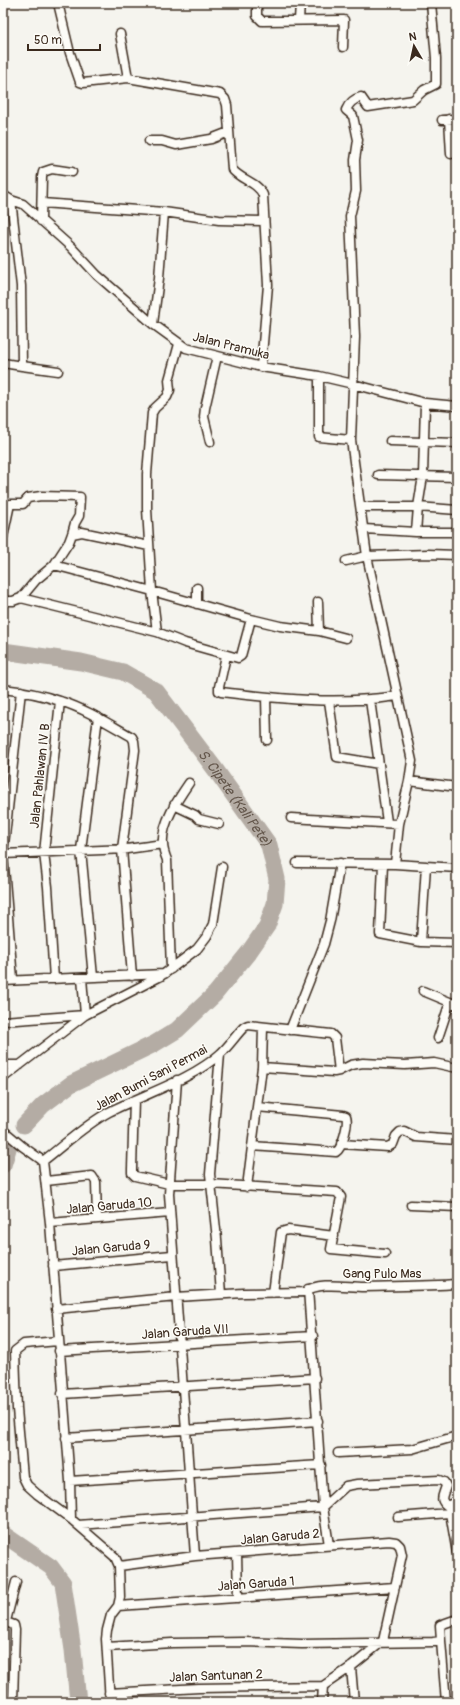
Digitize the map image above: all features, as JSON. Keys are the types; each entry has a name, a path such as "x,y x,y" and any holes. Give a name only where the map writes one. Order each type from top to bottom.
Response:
{"street":[{"path":"58,3 70,53 80,82 83,83 128,78 220,94 225,99 227,105 232,169 235,174 259,188 261,192 268,285 261,367"},
{"path":"257,3 257,16 260,20 344,20 343,47"},
{"path":"299,20 300,3"},
{"path":"395,864 399,824 412,761 367,556 351,440 355,309 350,216 356,191 355,160 358,140 353,116 346,110 349,103 357,98 361,98 368,107 413,100 424,90 436,84 436,58 431,3"},
{"path":"120,34 128,78"},
{"path":"449,119 451,154"},
{"path":"149,141 162,141 176,145 211,139 229,132"},
{"path":"41,221 43,172 52,169 72,172"},
{"name":"Jalan Pramuka","path":"3,195 11,200 23,204 71,247 97,274 153,324 186,348 261,367 319,376 425,403 457,406"},
{"path":"11,200 21,286 22,366"},
{"path":"42,203 164,212 219,220 264,221"},
{"path":"153,324 159,278 164,212"},
{"path":"157,632 149,546 147,474 152,414 167,397 170,390 169,380 179,344"},
{"path":"210,442 204,417 217,356"},
{"path":"3,363 58,371"},
{"path":"319,376 319,437 351,440"},
{"path":"416,532 423,476 425,403"},
{"path":"390,441 457,443"},
{"path":"378,475 457,477"},
{"path":"3,536 10,504 22,504 28,498 52,495 80,497 79,516 74,525 72,534 54,565 36,580 21,598 13,601 3,601"},
{"path":"361,507 418,507 457,510"},
{"path":"364,529 416,532 452,532"},
{"path":"72,534 82,532 149,546"},
{"path":"346,561 367,556 428,554 457,555"},
{"path":"54,565 251,619 280,626 318,631 346,638"},
{"path":"197,588 197,604"},
{"path":"21,598 157,632 226,656 239,658 241,656 251,619"},
{"path":"318,602 318,631"},
{"path":"226,656 218,687 219,691 266,697 329,701 370,700 397,696"},
{"path":"3,689 21,691 60,701 98,717 132,737 135,745 122,848 132,976"},
{"path":"13,980 3,854 21,691"},
{"path":"266,697 267,740"},
{"path":"370,700 387,822"},
{"name":"Jalan Pahlawan IV B","path":"54,979 48,887 44,853 60,701"},
{"path":"329,701 337,757 379,764"},
{"path":"93,977 81,850 98,717"},
{"path":"409,781 457,788"},
{"path":"171,969 166,860 163,844 165,831 174,805 189,783"},
{"path":"174,805 199,819 219,824"},
{"path":"291,818 387,822 399,824"},
{"path":"3,854 44,853 163,844"},
{"path":"297,863 395,864 457,868"},
{"path":"290,1030 324,944 330,921 340,863"},
{"path":"383,864 380,934 421,942 457,943"},
{"path":"421,942 426,866"},
{"path":"3,1078 85,1015 164,974 197,949 207,936 213,924 222,867"},
{"path":"3,981 164,974"},
{"path":"82,978 85,1015"},
{"path":"423,991 453,1003 438,1038"},
{"path":"3,1021 85,1015"},
{"name":"Jalan Bumi Sani Permai","path":"43,1162 84,1129 108,1113 177,1080 220,1054 244,1027 252,1024 263,1027 334,1036 339,1071"},
{"path":"247,1187 262,1066 263,1027"},
{"path":"220,1054 210,1174 218,1239 221,1294"},
{"path":"262,1066 334,1072 351,1065 363,1063 405,1065 434,1063 457,1068"},
{"path":"3,1065 20,1065"},
{"path":"177,1080 169,1184 170,1213 195,1556"},
{"path":"134,1100 132,1174 169,1184 211,1184 339,1193 341,1197 331,1249 385,1254"},
{"path":"252,1146 332,1152 338,1151 347,1122 346,1116 343,1115 257,1107"},
{"path":"3,1130 43,1162 50,1223 62,1394 70,1481 71,1519"},
{"path":"341,1144 388,1147 393,1144 396,1136 400,1132 404,1131 416,1137 457,1140"},
{"path":"46,1181 92,1176 96,1182 97,1219"},
{"path":"411,1205 457,1207"},
{"name":"Jalan Garuda 10","path":"50,1223 170,1213"},
{"path":"273,1293 282,1232 288,1230 334,1236"},
{"name":"Jalan Garuda 9","path":"53,1266 172,1255"},
{"name":"Gang Pulo Mas","path":"56,1309 176,1297 221,1294 304,1292 308,1289 326,1285 355,1287 457,1284"},
{"path":"308,1289 313,1336 323,1507 329,1545"},
{"name":"Jalan Garuda VII","path":"59,1351 313,1336"},
{"path":"58,1341 24,1344 15,1351 17,1409 24,1482 108,1550 115,1557 119,1566 120,1597 118,1606 111,1615 107,1630 110,1702"},
{"path":"62,1394 315,1378"},
{"path":"66,1438 318,1421"},
{"path":"338,1453 412,1449 457,1436"},
{"path":"70,1481 321,1465"},
{"path":"78,1525 323,1507 346,1486 357,1484 439,1480 444,1482 446,1486 442,1500 449,1510 457,1553"},
{"path":"449,1510 452,1504 457,1502"},
{"path":"398,1517 449,1510"},
{"name":"Jalan Garuda 2","path":"119,1566 195,1556 389,1541 396,1542 400,1546 402,1555 395,1587"},
{"path":"237,1553 238,1598"},
{"path":"13,1702 15,1630 14,1625 4,1621 16,1582"},
{"path":"322,1702 323,1686 351,1667 384,1641 395,1587"},
{"name":"Jalan Garuda 1","path":"118,1606 395,1587"},
{"path":"446,1702 440,1624 457,1619"},
{"path":"107,1647 179,1643 244,1642 302,1644 384,1641 441,1641"},
{"path":"351,1667 354,1702"},
{"name":"Jalan Santunan 2","path":"109,1693 199,1688 323,1686"}],"waterway":[{"name":"S. Cipete (Kali Pete)","path":"3,651 81,662 123,672 156,691 215,769 269,845 277,879 275,904 267,926 249,952 215,994 177,1030 154,1044 71,1084 43,1105 24,1125"},
{"name":"S. Cipete (Kali Pete)","path":"3,1165 8,1149"},
{"name":"S. Cipete (Kali Pete)","path":"3,1534 51,1567 63,1583 73,1650 78,1702"}]}
